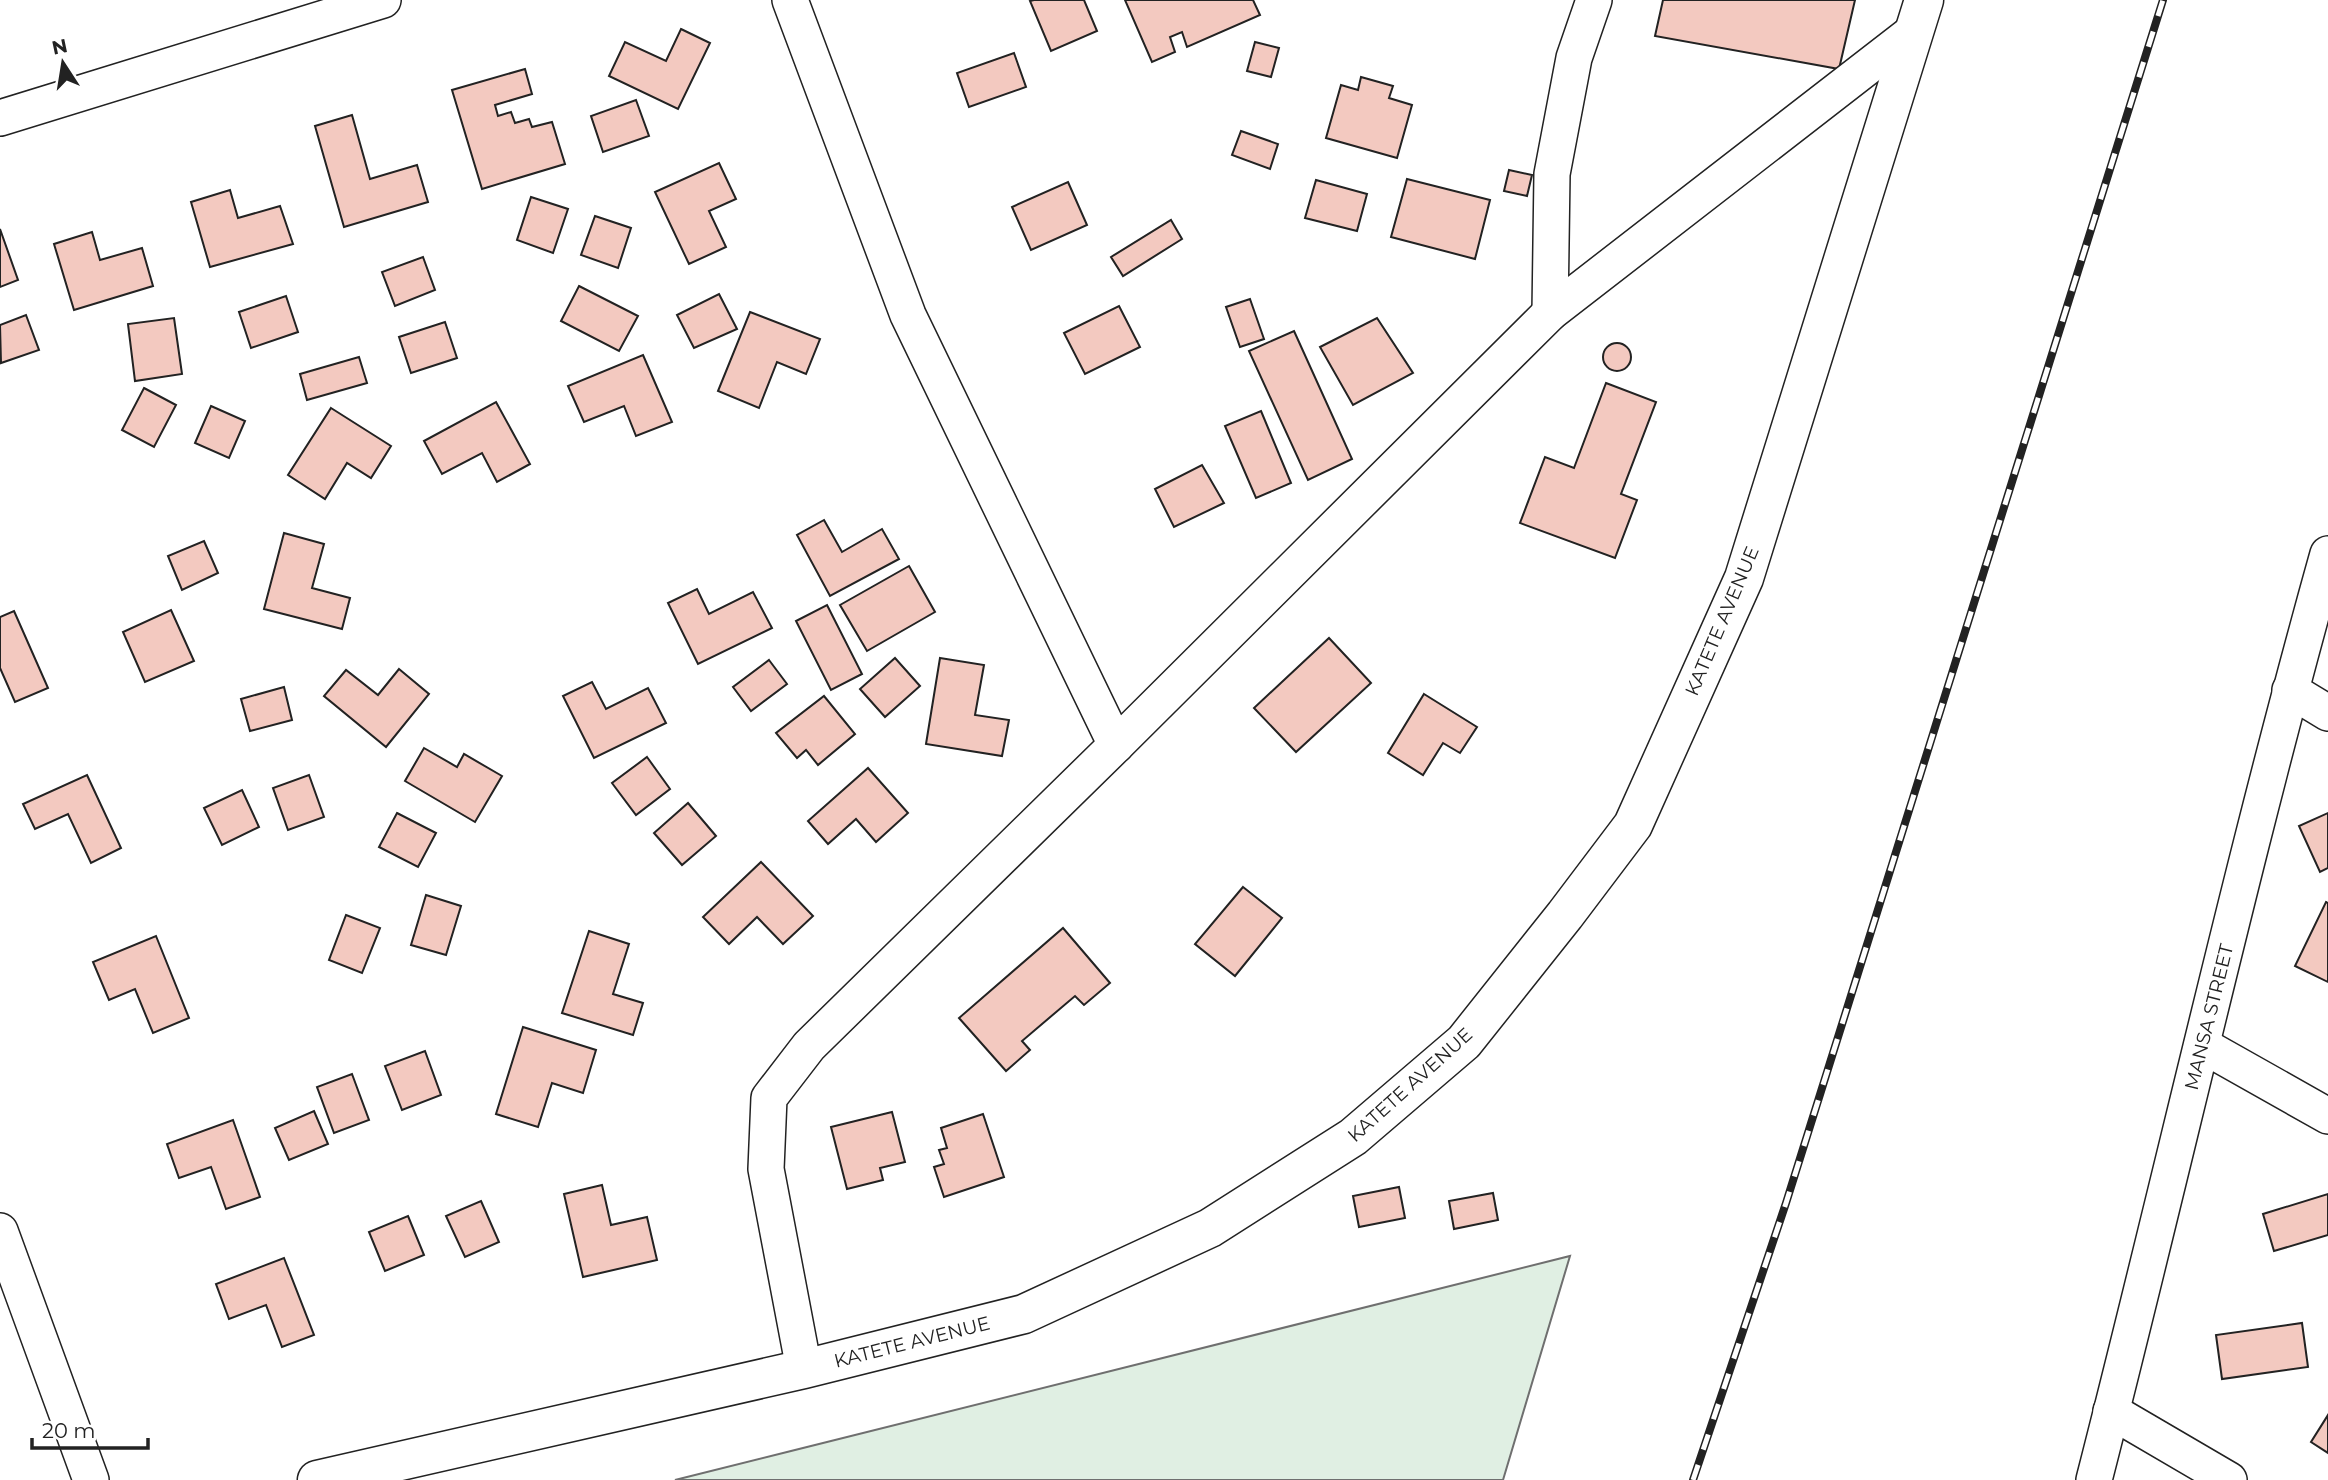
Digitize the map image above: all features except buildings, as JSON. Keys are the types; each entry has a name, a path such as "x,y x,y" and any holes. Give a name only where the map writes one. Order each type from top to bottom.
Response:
{"street":[{"path":"0,118 383,0"},
{"path":"790,0 908,315 1116,745"},
{"path":"1550,313 1552,174 1574,58 1594,0"},
{"path":"804,1369 766,1169 769,1098 809,1046 1550,313 1919,15"},
{"name":"KATETE AVENUE","path":"317,1480 804,1369 1024,1314 1210,1228 1353,1138 1464,1042 1633,825 1744,578 1919,15"},
{"name":"MANSA STREET","path":"2094,1480 2290,690 2328,554"},
{"path":"2290,690 2328,713"},
{"path":"2202,1045 2328,1116"},
{"path":"0,1231 91,1480"},
{"path":"2111,1411 2229,1480"}],"green space":[{"path":"1570,1256 1503,1480 675,1480 791,1451"}],"railway":[{"path":"1693,1480 1786,1203 2163,0"}]}
